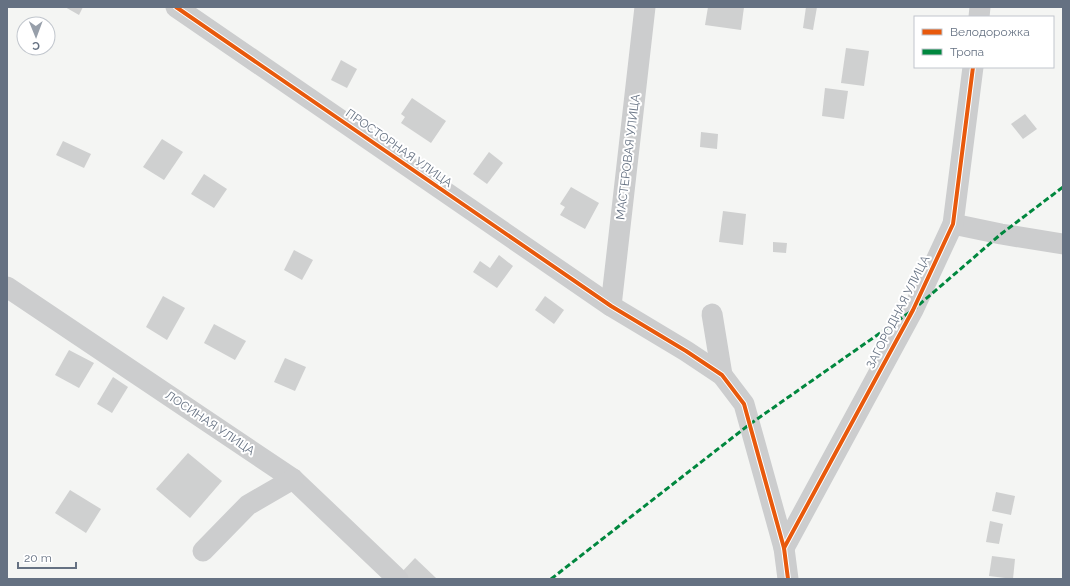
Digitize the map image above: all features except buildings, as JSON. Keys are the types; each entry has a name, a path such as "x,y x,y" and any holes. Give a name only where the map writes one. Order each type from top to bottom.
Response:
{"street":[{"name":"ПРОСТОРНАЯ УЛИЦА","path":"176,7 611,306 722,375"},
{"name":"МАСТЕРОВАЯ УЛИЦА","path":"611,306 645,7"},
{"name":"ЗАГОРОДНАЯ УЛИЦА","path":"784,548 913,310 953,224 973,68"},
{"path":"953,224 1001,234 1063,244"},
{"name":"ЛОСИНАЯ УЛИЦА","path":"7,287 293,479 398,579"},
{"path":"712,314 722,375 744,404 784,548 788,579"},
{"path":"202,551 248,504 293,479"}],"marked path":[{"path":"551,579 750,424 913,310 1001,234 1063,187"}],"cycle path":[{"path":"176,7 611,306 686,351 722,375 744,404 784,548 788,579"},
{"path":"784,548 913,310 953,224 973,68"}]}
